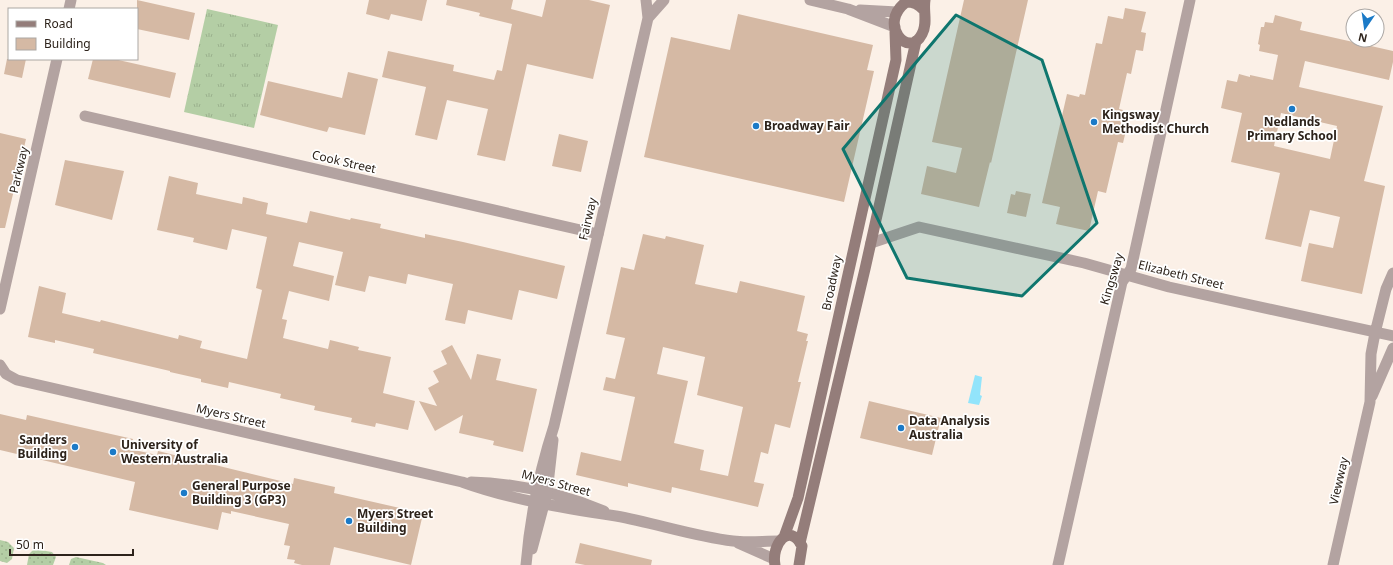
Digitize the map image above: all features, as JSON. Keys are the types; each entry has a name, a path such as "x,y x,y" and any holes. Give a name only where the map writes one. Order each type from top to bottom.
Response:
{"main road":[{"path":"800,543 871,243 916,41 922,35 925,26 924,5 906,1 900,6 897,12 895,30 901,40 906,42 916,41"},
{"name":"Broadway","path":"774,562 781,539 798,498 894,67 896,55 895,30"},
{"path":"781,539 790,536 796,538 800,543 802,551 799,565"}],"street":[{"name":"Fairway","path":"526,565 542,492 543,459 554,426 648,18 646,0"},
{"name":"Fairway","path":"648,18 664,0"},
{"path":"810,0 848,9 897,12"},
{"name":"Kingsway","path":"1058,565 1122,282 1130,268 1190,0"},
{"path":"848,9 895,30"},
{"name":"Parkway","path":"0,309 57,60"},
{"name":"Cook Street","path":"85,116 598,234"},
{"name":"Elizabeth Street","path":"871,243 920,227 1084,263 1169,288 1393,336"},
{"name":"Viewway","path":"1370,402 1371,354 1386,289 1393,274"},
{"name":"Viewway","path":"1333,565 1370,402 1393,348"},
{"name":"Myers Street","path":"0,365 6,374 17,380 462,482 488,492 580,512 617,516 733,541 781,539"},
{"name":"Myers Street","path":"462,482 495,482 542,492 583,503 617,516"},
{"name":"Myers Street","path":"733,541 774,562"}],"highlighted area":[{"path":"956,15 1042,60 1097,223 1022,296 907,278 843,149"}],"green space":[{"path":"207,9 278,25 254,128 184,112"},
{"path":"0,540 8,542 14,548 12,559 7,563 0,561"},
{"path":"34,549 52,552 56,557 53,565 27,565 29,554"},
{"path":"76,557 106,565 69,565 71,559"}],"water":[{"path":"975,375 982,377 980,395 982,396 979,405 968,403"}],"building":[{"path":"137,0 195,13 189,40 138,29"},
{"path":"369,0 427,0 422,21 391,14 389,20 366,14"},
{"path":"447,0 513,0 511,9 542,17 546,0 589,0 610,5 593,79 527,64 505,161 477,155 488,109 447,100 437,140 415,135 426,87 382,77 388,51 454,65 453,71 494,80 497,70 502,71 512,24 479,16 480,13 446,5"},
{"path":"964,0 1028,0 991,163 990,162 979,207 921,194 927,166 956,173 962,148 932,142"},
{"path":"1125,8 1146,12 1141,32 1146,33 1143,51 1136,50 1131,74 1127,73 1119,109 1123,110 1122,117 1129,118 1123,143 1118,142 1106,193 1098,191 1089,231 1056,224 1060,207 1042,203 1067,94 1079,97 1080,94 1085,95 1096,43 1102,44 1108,16 1123,19"},
{"name":"Broadway Fair","path":"738,14 873,45 867,70 874,71 844,202 644,157 671,37 730,50"},
{"path":"1275,15 1302,22 1300,30 1345,40 1345,48 1380,48 1393,51 1393,62 1389,80 1305,61 1299,87 1383,106 1364,181 1385,186 1362,294 1301,281 1309,243 1333,248 1340,217 1310,210 1301,247 1265,239 1280,173 1231,162 1242,113 1221,108 1227,80 1237,82 1239,74 1273,80 1278,55 1259,51 1260,45 1258,44 1261,27 1264,27 1265,22 1273,23","holes":["1281,113 1337,126 1330,159 1274,146"]},
{"path":"7,59 26,60 22,78 4,74"},
{"path":"93,60 118,60 176,73 170,98 88,79"},
{"path":"348,72 378,79 365,135 329,127 327,132 260,115 268,81 342,98"},
{"path":"0,133 26,139 5,228 0,228"},
{"path":"559,134 588,141 581,172 552,166"},
{"path":"65,160 124,171 112,220 55,205"},
{"path":"169,176 198,183 196,194 242,204 243,197 268,203 266,214 307,223 310,211 350,220 351,218 381,224 380,228 425,238 425,234 565,266 557,299 519,290 512,320 468,310 465,324 445,320 453,284 408,274 406,284 369,276 365,292 335,285 343,252 299,242 293,266 334,276 329,301 289,291 282,319 287,320 283,338 328,349 330,340 359,347 358,350 391,357 383,393 415,401 408,430 376,423 375,427 351,422 352,418 314,410 315,406 280,398 281,394 229,382 228,388 201,382 201,379 93,353 94,349 55,340 55,343 28,337 39,286 66,293 62,313 100,322 101,320 178,339 179,335 202,341 200,348 247,359 262,290 256,288 267,237 232,229 227,250 193,242 194,238 157,230"},
{"path":"1016,191 1031,194 1026,217 1007,213 1011,194 1015,195"},
{"path":"643,234 665,239 666,236 704,245 695,284 737,293 740,281 805,296 797,331 808,334 806,341 808,341 798,382 801,382 790,428 775,424 768,454 761,452 754,482 764,484 758,507 672,487 671,493 628,483 628,487 576,475 581,452 621,461 635,397 603,390 606,377 615,379 625,338 606,334 621,267 634,270","holes":["663,347 705,357 697,395 743,407 728,476 700,470 704,450 674,443 688,381 657,374"]},
{"path":"452,345 471,380 477,354 501,359 496,380 537,389 523,452 493,445 494,441 459,433 463,415 435,431 419,401 437,406 428,388 439,382 433,371 447,364 441,351"},
{"name":"Data Analysis Australia","path":"869,401 941,418 932,455 860,438"},
{"path":"0,414 26,420 27,415 133,439 130,449 157,455 158,451 293,484 294,478 335,487 334,493 413,511 412,516 422,518 411,565 334,547 330,565 302,565 294,563 295,560 287,559 290,546 284,545 289,524 231,511 231,514 222,512 218,530 129,510 135,482 0,450"},
{"path":"580,543 652,560 651,565 585,565 575,563"}],"place":[{"name":"Nedlands Primary School","path":"1292,109"},
{"name":"Kingsway Methodist Church","path":"1094,122"},
{"name":"Broadway Fair","path":"756,126"},
{"name":"Data Analysis Australia","path":"901,428"},
{"name":"Sanders Building","path":"75,447"},
{"name":"University of Western Australia","path":"113,452"},
{"name":"General Purpose Building 3 (GP3)","path":"184,493"},
{"name":"Myers Street Building","path":"349,521"}]}
